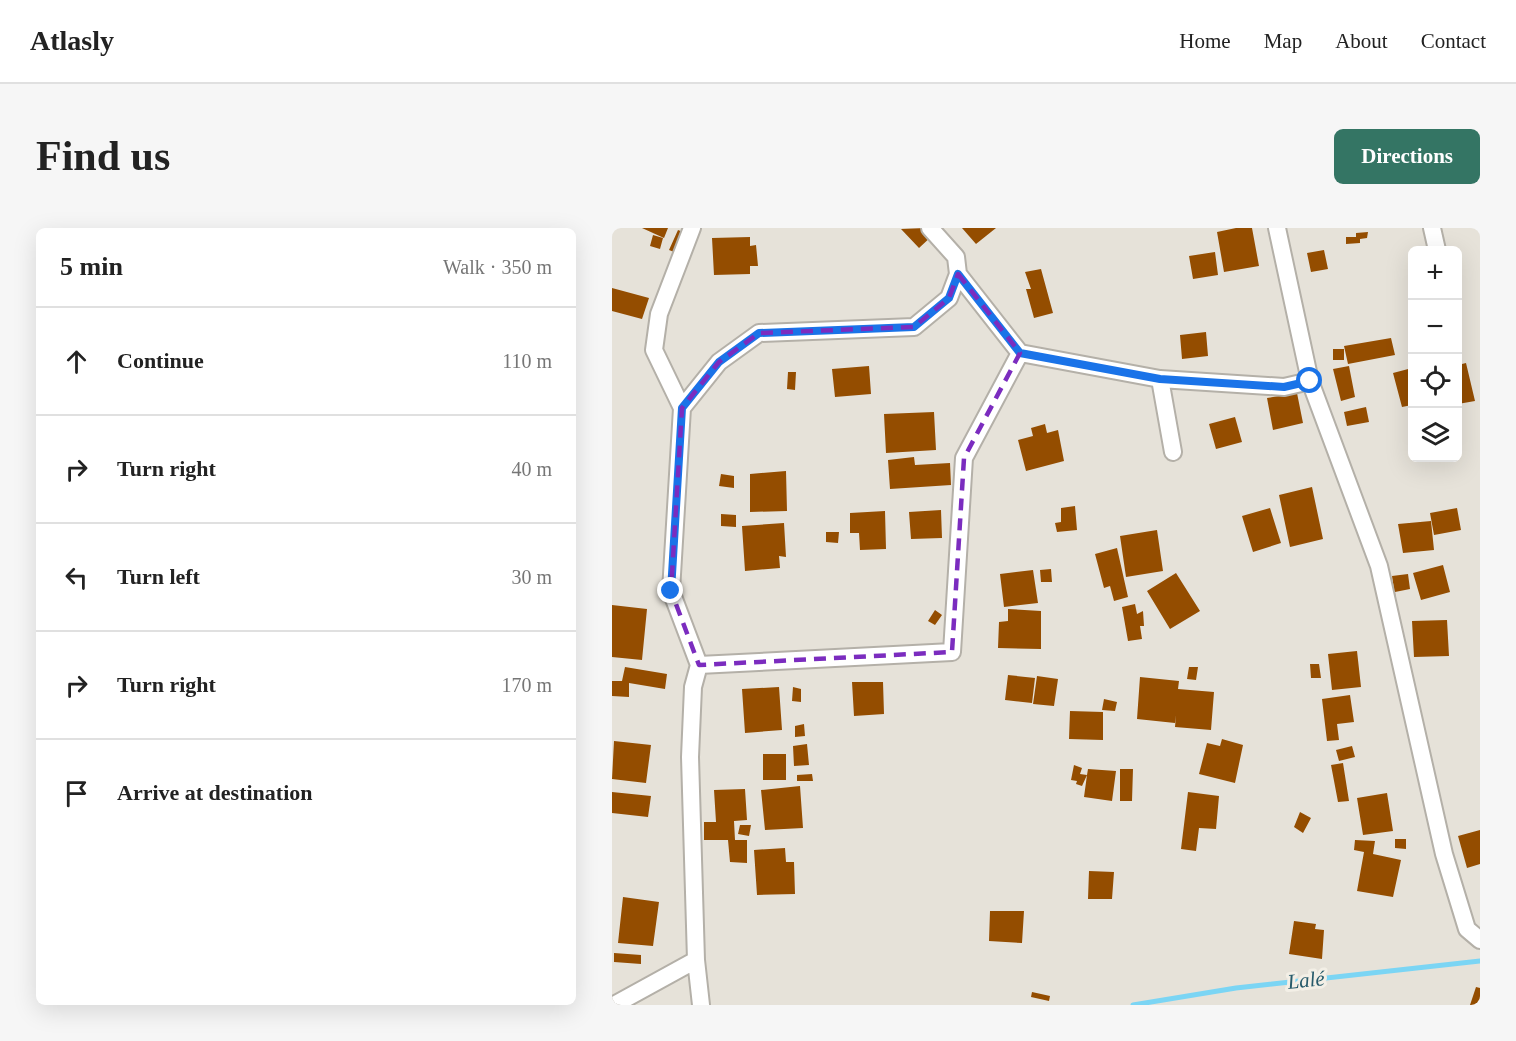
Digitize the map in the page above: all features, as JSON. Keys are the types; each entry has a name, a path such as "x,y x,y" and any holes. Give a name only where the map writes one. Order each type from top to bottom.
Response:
{"street":[{"path":"692,228 659,314 654,350 682,408 671,591 699,665 693,687 690,757 696,960 701,1005"},
{"path":"682,408 719,362 759,333 914,327 949,298 958,274 956,257 930,228"},
{"path":"1277,228 1310,381 1379,566 1444,854 1467,929 1480,940"},
{"path":"1432,228 1436,246"},
{"path":"958,274 1020,353 1160,379 1284,387 1310,381"},
{"path":"699,665 952,652 964,458 1020,353"},
{"path":"1160,379 1173,452"},
{"path":"614,1005 696,960"}],"highlighted area":[{"path":"958,274 1020,353 964,458 952,652 699,665 671,591 682,408 719,362 759,333 914,327 949,298"}],"building":[{"path":"642,228 668,228 664,238"},
{"path":"926,228 933,235 919,248 901,229"},
{"path":"962,228 996,228 976,244"},
{"path":"1236,228 1252,228 1259,266 1224,272 1217,232"},
{"path":"678,230 688,234 679,254 669,250"},
{"path":"1368,232 1367,238 1360,239 1360,243 1346,244 1346,237 1356,237 1356,233"},
{"path":"653,235 663,238 660,249 650,246"},
{"path":"750,237 750,246 756,245 758,266 750,266 750,274 714,275 712,238"},
{"path":"1324,250 1328,269 1311,272 1307,253"},
{"path":"1215,252 1218,275 1193,279 1189,256"},
{"path":"1041,269 1053,313 1034,318 1026,289 1031,289 1025,272"},
{"path":"612,288 649,298 642,319 612,311"},
{"path":"1206,332 1208,356 1182,359 1180,335"},
{"path":"1391,338 1395,355 1348,364 1344,346"},
{"path":"1333,349 1344,349 1344,360 1333,360"},
{"path":"1466,363 1475,401 1462,403 1462,364"},
{"path":"869,366 871,394 835,397 832,369"},
{"path":"1349,366 1355,397 1341,401 1333,369"},
{"path":"1408,369 1408,406 1402,407 1393,373"},
{"path":"788,372 796,372 795,390 787,389"},
{"path":"1297,393 1303,423 1273,430 1267,398"},
{"path":"1366,407 1369,422 1347,426 1344,412"},
{"path":"934,412 936,450 886,453 884,414"},
{"path":"1235,417 1242,442 1216,449 1209,424"},
{"path":"1045,424 1047,433 1058,430 1064,461 1026,471 1018,440 1033,436 1031,428"},
{"path":"914,457 915,465 950,463 951,485 890,489 888,460"},
{"path":"786,471 787,511 750,512 750,474"},
{"path":"721,474 734,476 734,488 719,486"},
{"path":"1312,487 1323,539 1290,547 1279,495"},
{"path":"1075,506 1077,530 1057,532 1055,523 1061,522 1061,508"},
{"path":"1270,508 1281,543 1253,552 1242,516"},
{"path":"1457,508 1461,530 1434,535 1430,513"},
{"path":"941,510 942,538 911,539 909,512"},
{"path":"885,511 886,549 860,550 859,533 850,533 850,513"},
{"path":"721,514 736,515 736,527 721,526"},
{"path":"1431,521 1434,550 1403,553 1398,524"},
{"path":"784,523 786,557 779,556 780,568 745,571 742,526"},
{"path":"1157,530 1163,571 1126,577 1120,536"},
{"path":"826,532 839,532 838,543 826,542"},
{"path":"1117,548 1128,597 1114,601 1110,586 1104,588 1095,554"},
{"path":"1443,565 1450,592 1421,600 1413,573"},
{"path":"1051,569 1052,582 1041,582 1040,570"},
{"path":"1033,570 1038,603 1004,607 1000,574"},
{"path":"1176,573 1200,611 1170,629 1147,591"},
{"path":"1408,574 1410,589 1395,592 1396,603 1392,604 1389,590 1394,589 1392,576"},
{"path":"1135,604 1137,614 1143,611 1144,626 1140,626 1142,639 1128,641 1122,607"},
{"path":"612,605 647,609 642,660 612,657"},
{"path":"1008,609 1041,611 1041,649 998,648 999,622 1008,621"},
{"path":"935,610 942,615 935,625 928,621"},
{"path":"1447,620 1449,656 1414,657 1412,621"},
{"path":"1357,651 1361,687 1332,690 1328,654"},
{"path":"1310,664 1319,664 1321,678 1311,678"},
{"path":"625,667 667,674 665,689 629,683 629,697 612,696 612,681 622,681"},
{"path":"1189,667 1198,667 1196,680 1187,679"},
{"path":"1008,675 1035,678 1032,703 1005,700"},
{"path":"1037,676 1058,679 1054,706 1033,704"},
{"path":"1140,677 1179,681 1178,689 1214,692 1211,730 1175,727 1176,715 1175,723 1137,719"},
{"path":"852,682 883,682 884,714 854,716"},
{"path":"779,687 782,730 745,733 742,689"},
{"path":"793,687 801,689 801,702 792,701"},
{"path":"1350,695 1354,722 1337,724 1339,740 1327,741 1322,699"},
{"path":"1104,699 1117,702 1115,711 1102,710"},
{"path":"1070,711 1103,712 1103,740 1069,739"},
{"path":"804,724 805,736 795,737 795,726"},
{"path":"1222,739 1243,745 1235,783 1199,774 1207,743 1220,746"},
{"path":"614,741 651,745 646,783 612,779"},
{"path":"807,744 809,765 794,766 793,746"},
{"path":"1352,746 1355,757 1339,761 1336,750"},
{"path":"763,754 786,754 786,780 763,780"},
{"path":"1343,763 1349,801 1338,802 1331,765"},
{"path":"1074,765 1082,768 1080,774 1087,775 1082,786 1076,784 1077,781 1071,780"},
{"path":"1088,769 1116,771 1112,801 1084,797"},
{"path":"1120,769 1133,769 1132,801 1120,801"},
{"path":"812,774 813,781 797,781 797,775"},
{"path":"800,786 803,828 765,830 761,790"},
{"path":"745,789 747,820 734,821 735,840 747,840 747,863 730,862 728,840 704,840 704,822 716,822 714,790"},
{"path":"612,792 651,796 648,817 612,813"},
{"path":"1188,792 1219,796 1216,829 1199,828 1196,851 1181,849"},
{"path":"1387,793 1393,831 1363,835 1357,798"},
{"path":"1300,812 1311,818 1303,833 1294,827"},
{"path":"740,825 751,825 749,836 738,834"},
{"path":"1480,830 1480,864 1467,868 1458,836"},
{"path":"1395,839 1406,839 1406,849 1395,848"},
{"path":"1355,840 1375,841 1373,854 1401,860 1393,897 1357,891 1364,852 1354,850"},
{"path":"785,848 786,862 794,862 795,894 757,895 754,850"},
{"path":"1089,871 1114,872 1112,899 1088,899"},
{"path":"623,897 659,902 653,946 618,943"},
{"path":"990,911 1024,911 1022,943 989,941"},
{"path":"1294,921 1316,924 1315,929 1324,930 1322,959 1289,954"},
{"path":"614,953 641,955 641,964 614,962"},
{"path":"1476,987 1480,988 1480,1005 1470,1005"},
{"path":"1032,992 1050,996 1049,1001 1031,997"}],"waterway":[{"name":"Lalé","path":"1133,1005 1236,988 1480,961"}],"route":[{"path":"671,591 682,408 719,362 759,333 914,327 949,298 958,274 1020,353 1160,379 1284,387 1310,381"}]}
